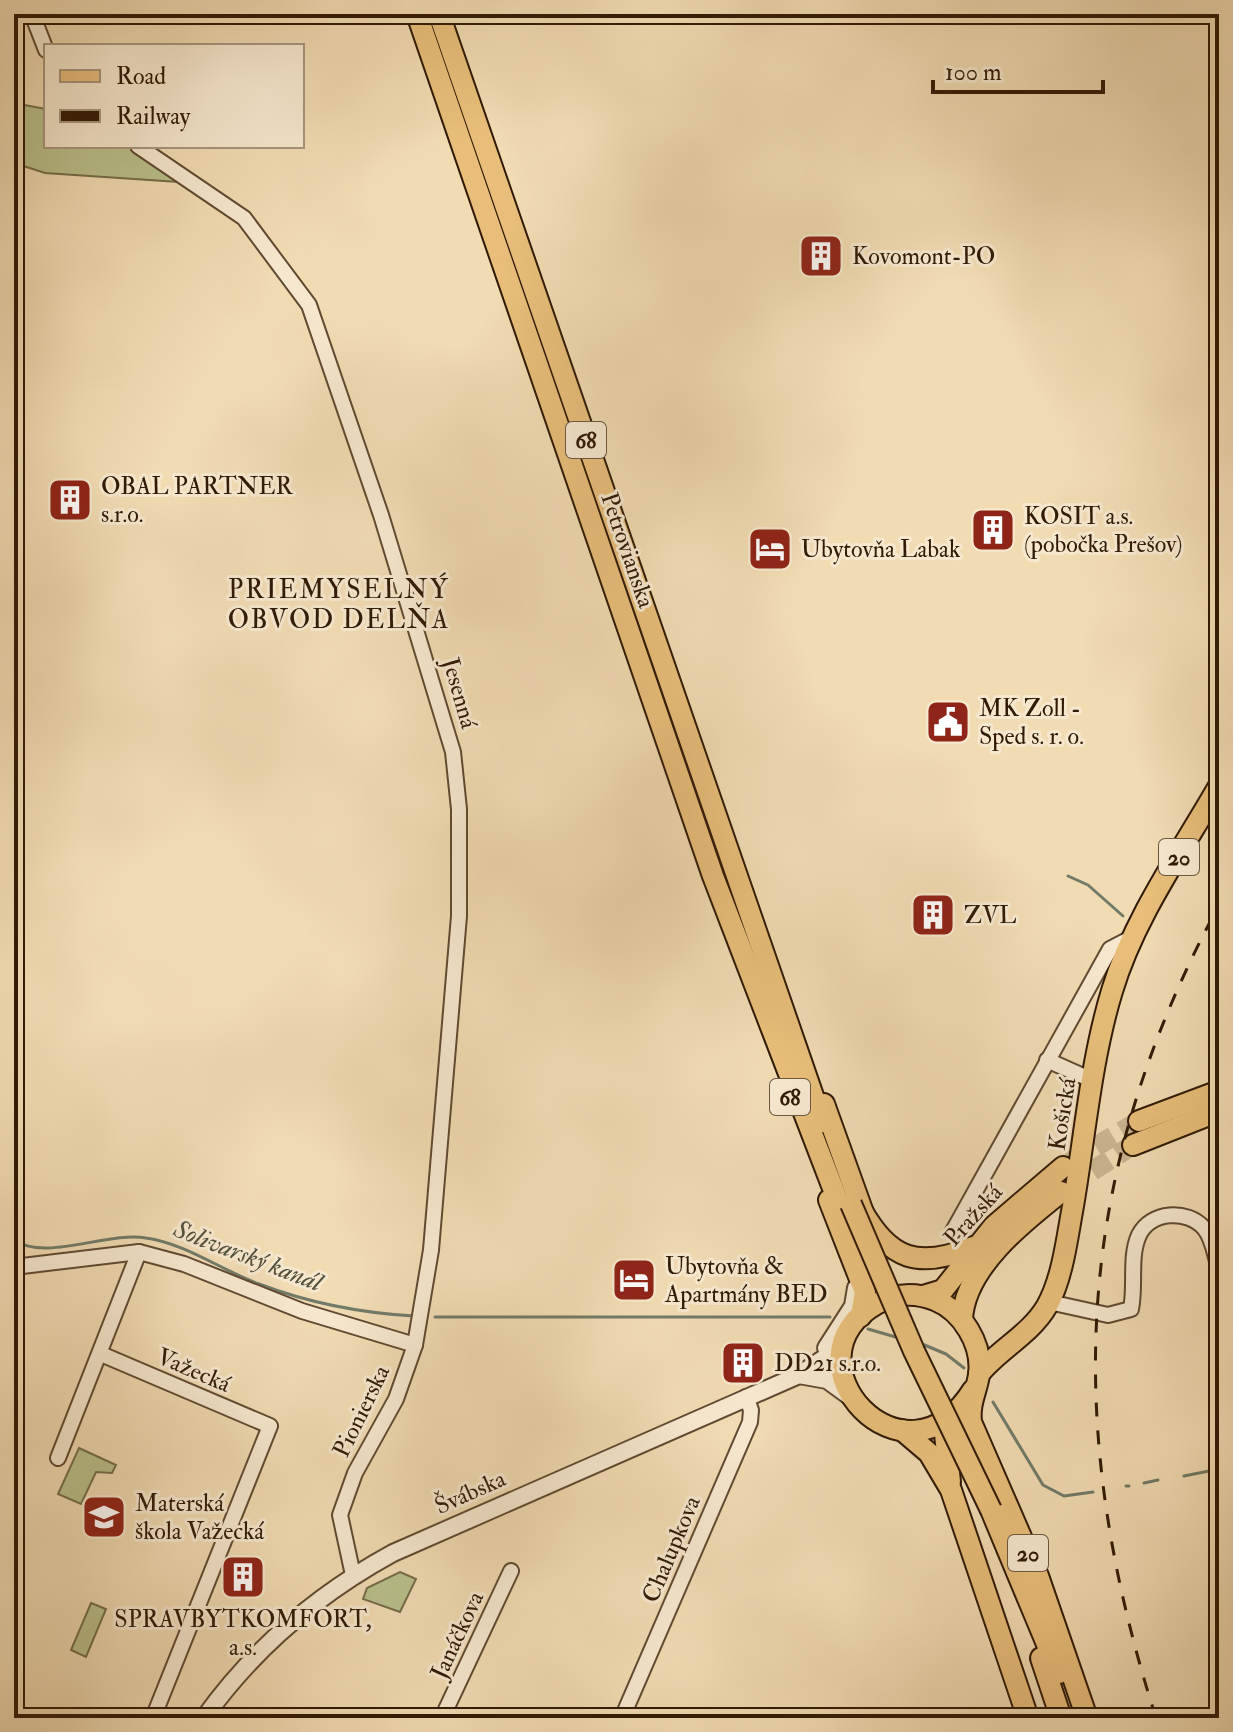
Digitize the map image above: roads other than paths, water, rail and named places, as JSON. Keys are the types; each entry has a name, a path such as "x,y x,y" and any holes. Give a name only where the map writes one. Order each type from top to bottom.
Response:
{"main road":[{"name":"Petrovianska","path":"417,14 722,871"},
{"name":"Petrovianska","path":"439,14 722,871"},
{"name":"Košická","path":"976,1382 995,1355 1036,1321 1049,1302 1070,1221 1108,1003 1133,937 1219,786"},
{"path":"722,871 851,1207 873,1287 1047,1639 1075,1718"},
{"name":"68","path":"722,871 741,969 865,1292 861,1316"},
{"path":"1139,1121 1219,1091"},
{"path":"1133,1145 1219,1111"},
{"name":"Pražská","path":"917,1295 943,1290 974,1247 1016,1204 1063,1167"},
{"name":"Pražská","path":"964,1323 966,1294 989,1261 1025,1222 1061,1192"},
{"path":"851,1207 883,1241 907,1256 925,1261 974,1247"},
{"path":"851,1207 889,1272 917,1295 951,1309 984,1337 1015,1340"},
{"path":"917,1295 885,1300 861,1316 845,1338 842,1366 849,1396 868,1417 902,1430 932,1427 950,1418"},
{"path":"951,1490 945,1434 950,1418 976,1382 974,1342 964,1323"},
{"name":"20","path":"976,1382 969,1407 971,1422 1038,1576 1087,1718"},
{"name":"20","path":"902,1430 929,1453 951,1490 1028,1718"},
{"path":"985,1512 1035,1640 1061,1718"}],"street":[{"path":"32,14 44,45"},
{"name":"Jesenná","path":"141,148 244,218 309,305 447,723 459,809 459,916 438,1186 415,1345"},
{"name":"Košická","path":"952,1233 1110,949 1133,937"},
{"path":"1047,1060 1094,1081"},
{"path":"1049,1302 1108,1315 1131,1309 1139,1235 1149,1223 1166,1215 1190,1218 1205,1228 1219,1269"},
{"path":"58,1458 139,1252"},
{"name":"Pionierska","path":"14,1267 139,1252 184,1264 302,1311 415,1345 396,1399 355,1473 340,1515 353,1575"},
{"path":"799,1375 831,1343 853,1306 856,1289 851,1257"},
{"name":"Švábska","path":"204,1718 270,1641 353,1575 393,1553 799,1375 830,1354 845,1338"},
{"name":"Važecká","path":"101,1354 270,1426 153,1718"},
{"path":"799,1375 827,1380 849,1396"},
{"name":"Chalupkova","path":"622,1718 750,1422 751,1410 746,1397"},
{"name":"Janáčkova","path":"442,1718 511,1571"}],"waterway":[{"path":"1068,876 1088,885 1123,916"},
{"name":"Solivarský kanál","path":"14,1240 43,1248 114,1238 146,1238 176,1246 245,1278 297,1297 355,1310 414,1316"},
{"name":"Solivarský kanál","path":"435,1317 830,1317"},
{"name":"Solivarský kanál","path":"868,1329 899,1338"},
{"name":"Solivarský kanál","path":"922,1344 946,1354 964,1368"},
{"name":"Solivarský kanál","path":"993,1402 1043,1485 1064,1496 1093,1492"},
{"name":"Solivarský kanál","path":"1184,1476 1219,1469"},
{"name":"Solivarský kanál","path":"1144,1483 1158,1480"}],"tunnel":[{"path":"1070,1162 1139,1121"},
{"path":"1067,1187 1133,1145"}],"railway":[{"path":"1156,1718 1126,1611 1106,1506 1096,1405 1098,1304 1110,1205 1134,1106 1170,1006 1219,905"}],"place":[{"name":"Kovomont-PO","path":"821,256"},
{"name":"OBAL PARTNER s.r.o.","path":"70,500"},
{"name":"KOSIT a.s. (pobočka Prešov)","path":"993,530"},
{"name":"Ubytovňa Labak","path":"770,549"},
{"name":"MK Zoll - Sped s. r. o.","path":"948,722"},
{"name":"ZVL","path":"933,915"},
{"name":"Ubytovňa & Apartmány BED","path":"634,1280"},
{"name":"DD21 s.r.o.","path":"743,1363"},
{"name":"Materská škola Važecká","path":"104,1517"},
{"name":"SPRAVBYTKOMFORT, a.s.","path":"243,1577"}],"district":[{"name":"PRIEMYSELNÝ OBVOD DELŇA","path":"339,604"}]}
